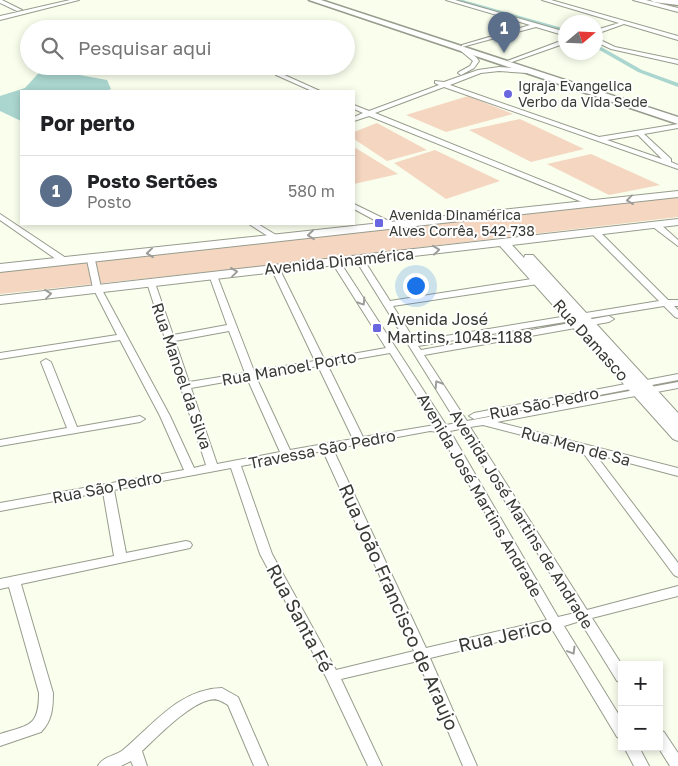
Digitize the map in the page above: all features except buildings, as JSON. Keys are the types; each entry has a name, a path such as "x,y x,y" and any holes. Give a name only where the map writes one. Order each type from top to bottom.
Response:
{"main road":[{"path":"313,0 510,61 678,116"},
{"path":"324,0 527,71 678,121"},
{"path":"637,0 675,10"},
{"path":"654,0 678,2"},
{"path":"675,10 670,6 678,2"},
{"name":"Avenida Dinamérica","path":"0,268 91,260 678,194"},
{"name":"Avenida Dinamérica","path":"0,300 678,222"},
{"name":"Rua Damasco","path":"509,242 538,281 580,320"},
{"name":"Rua Damasco","path":"509,242 641,388 678,436"},
{"name":"Rua Damasco","path":"641,388 678,422"}],"street":[{"path":"47,0 53,3"},
{"path":"0,16 66,0"},
{"path":"0,16 76,0"},
{"path":"449,0 558,31"},
{"path":"471,0 558,27"},
{"path":"545,0 678,38"},
{"path":"0,1 19,10"},
{"path":"603,30 624,22"},
{"path":"355,118 463,72 475,64 474,58 463,48 537,24"},
{"path":"603,43 613,48 678,62"},
{"path":"510,61 558,45"},
{"path":"355,114 369,111 488,70 527,71"},
{"path":"280,75 315,90"},
{"path":"436,82 675,166"},
{"path":"355,107 369,111 597,204"},
{"path":"598,139 678,126"},
{"path":"639,132 675,166"},
{"path":"530,176 597,204"},
{"path":"355,207 392,226"},
{"path":"0,216 66,262"},
{"path":"255,225 277,238"},
{"path":"656,225 678,244"},
{"path":"594,232 674,307"},
{"name":"Avenida José Martins de Andrade","path":"359,258 618,671"},
{"path":"91,260 97,288 177,440 191,473"},
{"name":"Avenida José Martins Andrade","path":"335,261 393,350 618,726"},
{"path":"275,268 360,442"},
{"path":"213,275 250,374 287,455"},
{"path":"388,304 538,281"},
{"name":"Rua Manoel da Silva","path":"151,282 213,470"},
{"path":"415,348 580,320 674,307"},
{"path":"169,339 233,327"},
{"path":"0,356 124,337"},
{"name":"Rua Manoel Porto","path":"185,386 393,350"},
{"path":"46,362 73,430"},
{"name":"Rua São Pedro","path":"438,427 641,388 678,377"},
{"name":"Rua São Pedro","path":"641,388 678,385"},
{"path":"0,443 140,419"},
{"name":"Rua Men de Sa","path":"479,419 585,449 678,472"},
{"name":"Travessa São Pedro","path":"213,470 438,427"},
{"name":"Rua João Francisco de Araujo","path":"326,448 422,654 470,766"},
{"path":"585,449 678,572"},
{"name":"Rua Santa Fé","path":"235,465 266,554 332,676 375,766"},
{"name":"Rua São Pedro","path":"0,507 213,470"},
{"path":"108,488 121,559"},
{"path":"0,584 186,544"},
{"path":"0,740 35,729 42,722 47,707 46,693 14,581"},
{"name":"Rua Jerico","path":"332,676 555,623 678,591"},
{"path":"105,766 125,756 185,706 216,692 229,696 233,701 261,766"},
{"path":"663,742 678,766"},
{"path":"134,749 140,766"},
{"path":"633,751 642,766"}],"shaded area":[{"path":"468,96 513,114 446,132 406,115"},
{"path":"520,119 584,149 531,162 469,130"},
{"path":"377,123 427,150 387,161 355,140 355,132"},
{"path":"355,148 398,174 355,184"},
{"path":"435,150 500,181 446,199 394,163"},
{"path":"591,154 660,185 609,195 547,164"},
{"path":"678,196 678,217 263,266 0,294 0,270"}],"water":[{"path":"37,75 80,75 107,80 111,89 20,90 20,121 0,111 0,96 25,88"}],"waterway":[{"path":"457,0 558,29"},
{"path":"603,50 640,71 678,85"}],"place":[{"name":"Posto Sertões","path":"504,53"},
{"name":"Igraja Evangelica Verbo da Vida Sede","path":"508,94"},
{"name":"Avenida Dinamérica Alves Corrêa, 542-738","path":"379,223"},
{"name":"Avenida José Martins, 1048-1188","path":"377,328"}]}
